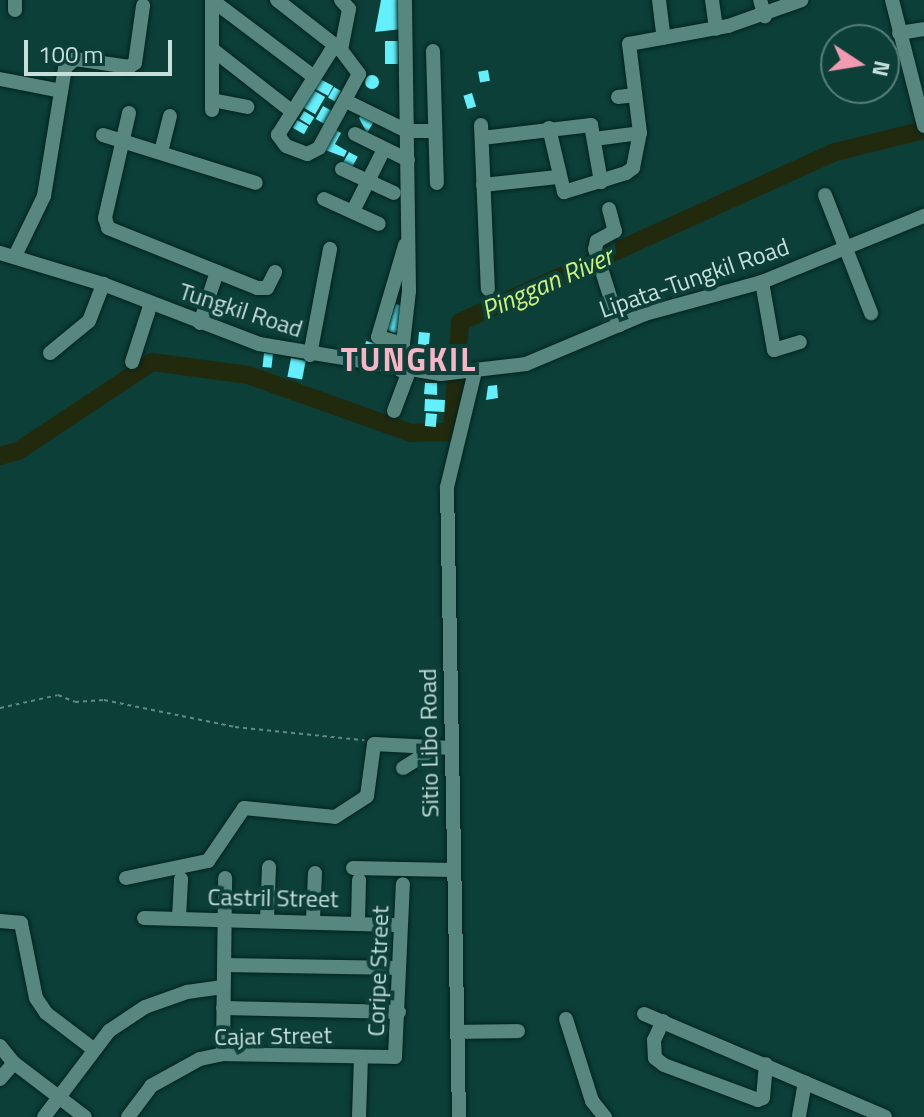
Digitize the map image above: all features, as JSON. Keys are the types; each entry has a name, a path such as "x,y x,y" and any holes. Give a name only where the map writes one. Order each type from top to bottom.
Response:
{"street":[{"path":"212,0 313,76"},
{"path":"212,0 212,105 247,107"},
{"path":"277,0 338,48 359,74 348,102 314,153 286,146 278,135 290,110 313,76 338,48 349,9 341,0"},
{"path":"394,411 404,371 409,232 405,0"},
{"path":"659,0 664,38"},
{"path":"712,0 716,29"},
{"path":"760,0 765,16"},
{"path":"549,128 558,177 564,192 601,182 633,168 640,133 635,95 620,54 632,42 716,29 765,16 802,0"},
{"path":"892,0 897,24"},
{"path":"7,255 44,196 65,68 75,59 129,67 135,63 143,6"},
{"path":"900,33 924,29"},
{"path":"900,36 918,89 922,121"},
{"path":"212,49 290,110"},
{"path":"433,51 437,183"},
{"path":"0,79 61,91"},
{"path":"618,97 635,95"},
{"path":"348,102 407,131 435,131"},
{"path":"129,113 105,218 108,228 262,289 275,272"},
{"path":"161,152 170,116"},
{"path":"488,289 482,131 549,128 640,133"},
{"path":"593,132 601,182"},
{"path":"355,134 408,160"},
{"path":"103,135 256,183"},
{"path":"353,211 384,149"},
{"path":"342,169 394,193"},
{"path":"483,185 558,177"},
{"path":"825,195 871,313"},
{"path":"324,199 379,224"},
{"path":"609,209 615,231 597,241 596,254 619,325"},
{"name":"Lipata-Tungkil Road","path":"472,372 526,364 619,325 762,282 924,216"},
{"path":"403,344 378,337 409,232"},
{"path":"310,355 330,249"},
{"name":"Tungkil Road","path":"7,255 103,284 200,323 310,355 404,371 441,374 472,372"},
{"path":"200,323 217,272"},
{"path":"762,282 774,350 800,342"},
{"path":"50,353 89,321 103,284"},
{"path":"132,362 151,303"},
{"name":"Sitio Libo Road","path":"459,1117 454,870 444,747 447,487 472,372"},
{"path":"126,878 208,861 244,808 335,817 367,796 372,747 377,743 444,747"},
{"path":"403,768 444,747"},
{"path":"267,919 269,867"},
{"path":"358,921 356,874 454,870"},
{"path":"313,920 315,873"},
{"path":"223,1054 225,878"},
{"path":"179,918 181,879"},
{"name":"Coripe Street","path":"393,1058 399,1012 403,884"},
{"name":"Castril Street","path":"144,918 358,921 401,925"},
{"path":"0,921 21,923 36,998 46,1013 92,1048"},
{"path":"224,965 399,968"},
{"path":"44,1117 92,1048 145,1007 187,992 223,987"},
{"path":"223,1008 399,1012"},
{"path":"644,1014 766,1064 805,1083 847,1110 885,1117"},
{"path":"566,1019 592,1101 605,1117"},
{"path":"663,1021 654,1040 655,1058 664,1065 758,1100 763,1098 766,1064"},
{"path":"457,1032 518,1031"},
{"path":"0,1046 14,1063 85,1117"},
{"name":"Cajar Street","path":"128,1117 168,1073 223,1054 393,1058"},
{"path":"359,1117 361,1057"},
{"path":"0,1079 14,1063"},
{"path":"799,1116 805,1083"}],"path":[{"path":"0,708 58,695 75,702 104,700 235,727 377,743"}],"building":[{"path":"381,0 400,0 402,29 375,32"},
{"path":"385,41 398,41 398,64 385,64"},
{"path":"488,70 490,81 480,83 478,72"},
{"path":"372,75 379,82 372,89 365,82"},
{"path":"320,79 333,86 328,96 315,89"},
{"path":"334,87 341,91 335,101 328,97"},
{"path":"313,90 325,97 315,114 303,107"},
{"path":"472,93 476,106 467,109 463,96"},
{"path":"323,106 334,112 327,125 316,119"},
{"path":"304,111 314,117 310,125 299,119"},
{"path":"364,111 373,123 367,133 359,118"},
{"path":"297,120 308,126 304,134 293,128"},
{"path":"334,129 341,133 335,144 347,151 344,157 325,150"},
{"path":"349,152 358,157 351,168 343,163"},
{"path":"396,304 405,307 397,328 403,330 401,336 387,330"},
{"path":"419,332 430,333 428,359 417,358"},
{"path":"366,341 387,346 395,361 363,355"},
{"path":"264,353 273,354 271,368 263,367"},
{"path":"291,358 306,361 302,380 287,377"},
{"path":"425,383 437,383 437,395 424,394"},
{"path":"497,385 498,398 486,400 488,386"},
{"path":"425,399 445,400 444,412 424,411"},
{"path":"426,413 437,414 436,427 425,426"}],"waterway":[{"name":"Pinggan River","path":"0,456 18,451 152,362 248,375 411,433 452,432 460,322 835,152 924,130"}],"district":[{"name":"TUNGKIL","path":"409,359"}]}
